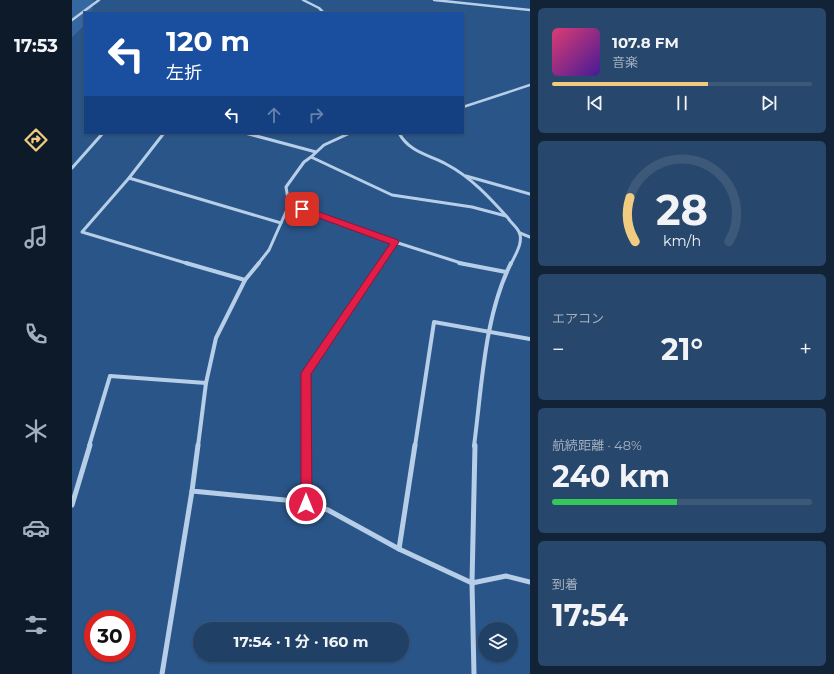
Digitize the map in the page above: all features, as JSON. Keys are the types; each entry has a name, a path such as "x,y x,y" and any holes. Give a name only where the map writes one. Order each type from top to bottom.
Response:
{"street":[{"path":"72,20 99,0"},
{"path":"303,0 319,8 323,12"},
{"path":"434,0 530,10"},
{"path":"464,107 530,85"},
{"path":"72,168 102,134"},
{"path":"163,134 129,178 82,232 244,280"},
{"path":"249,134 316,152"},
{"path":"162,674 192,491 206,383 216,338 236,300 244,280 269,250 289,205 286,187 304,162 324,145 348,134"},
{"path":"399,134 402,140 422,154 446,164 465,176 506,216 520,233 530,237"},
{"path":"311,157 392,195 472,207 506,216"},
{"path":"465,176 530,194"},
{"path":"129,178 281,223"},
{"path":"289,205 456,262 506,272"},
{"path":"474,674 472,583 474,450 489,332 506,272 520,244 520,233"},
{"path":"306,504 306,373 395,242"},
{"path":"399,549 434,322 530,338"},
{"path":"72,506 110,376 206,383"},
{"path":"192,491 295,500 328,510 399,549 472,583 506,576 530,582"}],"shaded area":[{"path":"72,0 94,0 91,12 84,12 84,26 72,37"}],"route":[{"path":"302,209 395,242 306,373 306,504"}]}
